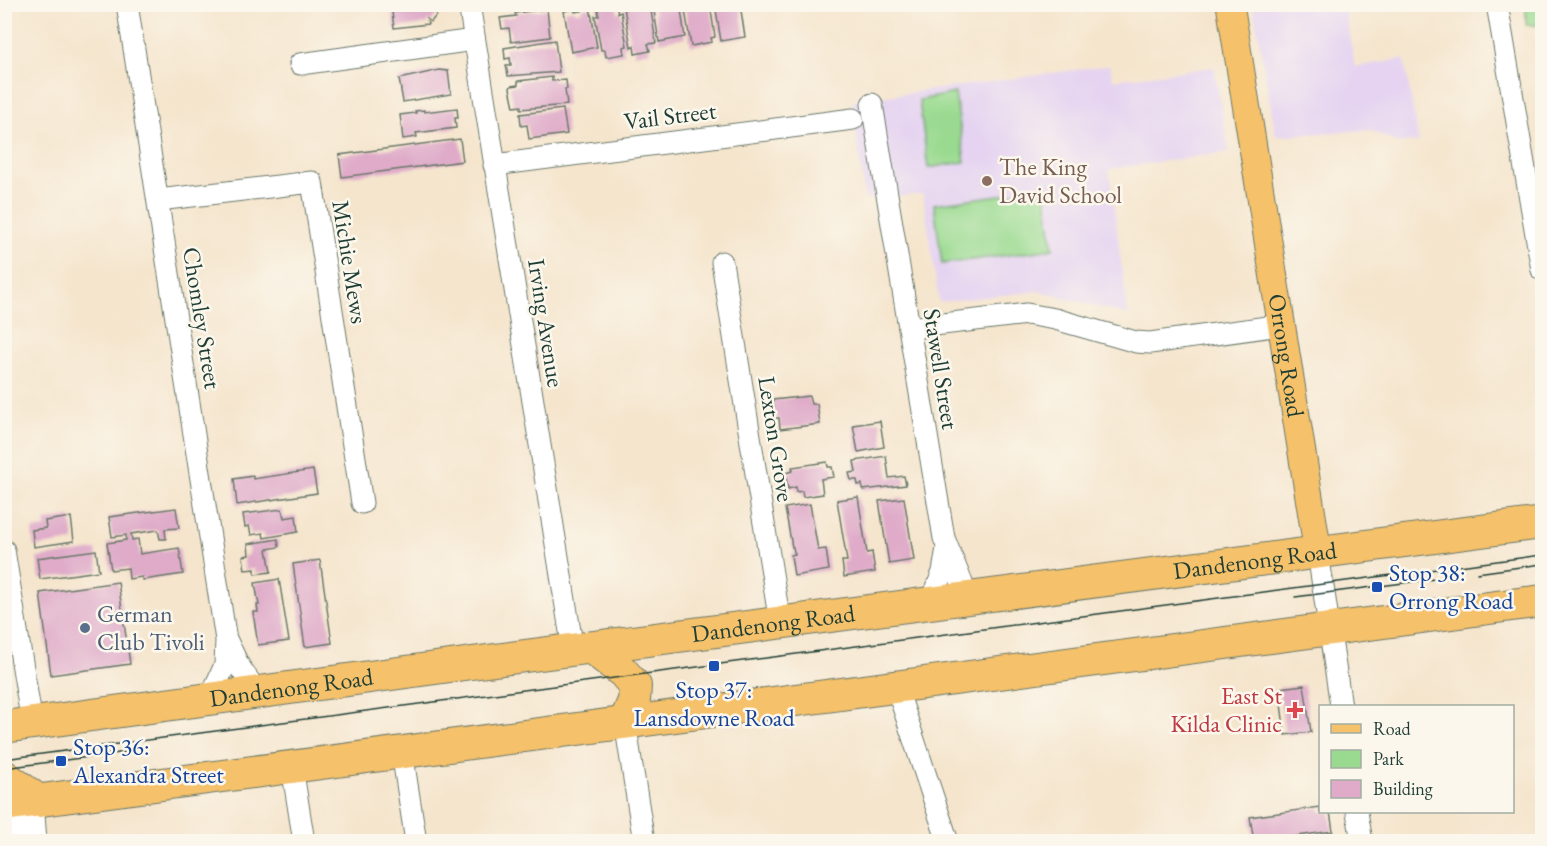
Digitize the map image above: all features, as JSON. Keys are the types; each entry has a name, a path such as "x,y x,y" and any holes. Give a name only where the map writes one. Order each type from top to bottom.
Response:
{"highway":[{"name":"Dandenong Road","path":"13,729 210,698 1542,523"},
{"path":"17,797 292,767 1542,601"},
{"path":"582,649 630,678 634,686 634,701 626,722"}],"main road":[{"name":"Orrong Road","path":"1230,4 1317,553"}],"street":[{"name":"Chomley Street","path":"127,4 226,640 225,665 210,698"},
{"name":"Irving Avenue","path":"469,4 494,165 582,649"},
{"path":"1497,4 1542,270"},
{"path":"300,64 474,40"},
{"name":"Stawell Street","path":"872,104 947,548 968,598"},
{"name":"Vail Street","path":"494,165 853,118"},
{"name":"Michie Mews","path":"158,200 312,182 362,503"},
{"name":"Lexton Grove","path":"722,262 780,623"},
{"path":"909,328 1027,314 1055,319 1136,342 1150,343 1281,325"},
{"name":"Stawell Street","path":"931,603 943,572 947,548"},
{"path":"4,550 13,729"},
{"name":"Orrong Road","path":"1317,553 1341,705"},
{"name":"Chomley Street","path":"226,640 239,666 257,692"},
{"path":"896,686 948,842"},
{"path":"626,722 644,842"},
{"path":"402,752 416,842"},
{"path":"292,767 304,842"},
{"path":"17,797 22,842"},
{"path":"17,797 36,842"},
{"path":"1358,813 1362,842"}],"shaded area":[{"path":"1253,5 1344,5 1355,67 1404,59 1419,142 1398,143 1370,130 1276,136"},
{"name":"The King David School","path":"1110,65 1113,80 1214,67 1229,152 1109,169 1128,315 1040,291 939,302 923,194 865,199 852,101"}],"green space":[{"path":"1526,5 1542,5 1542,25 1526,25"},
{"path":"955,93 965,162 928,168 919,100"},
{"path":"1045,189 1053,249 942,264 934,204"}],"building":[{"path":"401,4 439,4 439,10 435,11 438,13 431,22 427,19 428,24 394,28 392,12 402,10"},
{"path":"597,4 616,4 618,13 621,12 627,46 623,47 624,54 606,57 605,50 601,50 595,16 599,16"},
{"path":"626,4 650,4 656,43 648,44 650,51 635,54 634,46 631,47 624,8"},
{"path":"653,4 680,4 685,37 659,42"},
{"path":"684,4 710,4 715,37 711,38 712,42 691,46"},
{"path":"715,4 740,4 745,37 721,41"},
{"path":"590,7 597,47 571,52 564,11 574,9 575,12 582,11 581,8"},
{"path":"547,9 550,37 511,42 509,28 502,29 500,18 516,16 515,13"},
{"path":"555,40 559,72 508,76 506,65 511,65 510,58 505,59 504,48"},
{"path":"439,70 448,71 451,94 403,102 399,79"},
{"path":"552,77 552,81 566,80 567,105 521,109 521,106 514,107 511,86 518,85 518,81"},
{"path":"457,108 456,128 416,133 417,137 403,139 400,115 416,113 415,111"},
{"path":"563,109 567,134 529,139 527,125 521,126 520,114"},
{"path":"460,139 463,161 342,177 339,155"},
{"path":"809,396 811,404 817,404 820,424 780,429 779,418 775,418 773,400"},
{"path":"880,421 884,447 858,452 853,425"},
{"path":"886,456 889,478 904,476 906,485 863,490 862,484 858,485 857,480 851,480 849,473 856,472 854,461"},
{"path":"827,462 828,467 832,467 834,477 821,479 823,494 803,497 802,491 796,492 796,487 788,489 785,473 793,471 792,467"},
{"path":"313,470 317,493 237,505 234,479 253,476 253,479"},
{"path":"858,497 867,553 872,552 875,572 844,577 842,561 847,561 837,500"},
{"path":"904,498 914,560 889,564 879,501"},
{"path":"810,504 818,550 826,549 829,570 794,576 791,555 795,554 785,508"},
{"path":"176,508 179,528 165,529 166,539 160,539 158,530 131,534 132,540 138,539 140,554 179,548 183,574 143,580 142,577 129,579 128,568 111,570 107,543 126,540 126,535 112,537 109,517"},
{"path":"282,509 284,518 296,516 298,532 264,538 263,533 251,535 249,526 245,527 243,514"},
{"path":"71,517 74,541 34,547 32,530 46,528 45,521"},
{"path":"278,539 279,547 267,549 271,572 255,574 255,569 245,570 243,556 249,555 248,544"},
{"path":"96,550 99,571 40,579 37,558"},
{"path":"320,560 332,643 305,647 293,564"},
{"path":"279,579 289,641 258,645 253,612 258,612 257,605 259,605 255,583"},
{"name":"German Club Tivoli","path":"118,582 130,664 51,675 40,593"},
{"name":"East St Kilda Clinic","path":"1304,685 1311,732 1285,735 1279,688"},
{"path":"1319,807 1319,813 1330,813 1333,831 1254,842 1250,817"}],"tram line":[{"path":"4,759 1542,555"},
{"path":"1477,573 1542,564"},
{"path":"1295,597 1450,577"},
{"path":"4,768 135,751"}],"place":[{"name":"The King David School","path":"987,181"},
{"name":"Stop 38: Orrong Road","path":"1377,587"},
{"name":"German Club Tivoli","path":"85,628"},
{"name":"Stop 37: Lansdowne Road","path":"714,666"},
{"name":"East St Kilda Clinic","path":"1295,710"},
{"name":"Stop 36: Alexandra Street","path":"61,761"}]}
